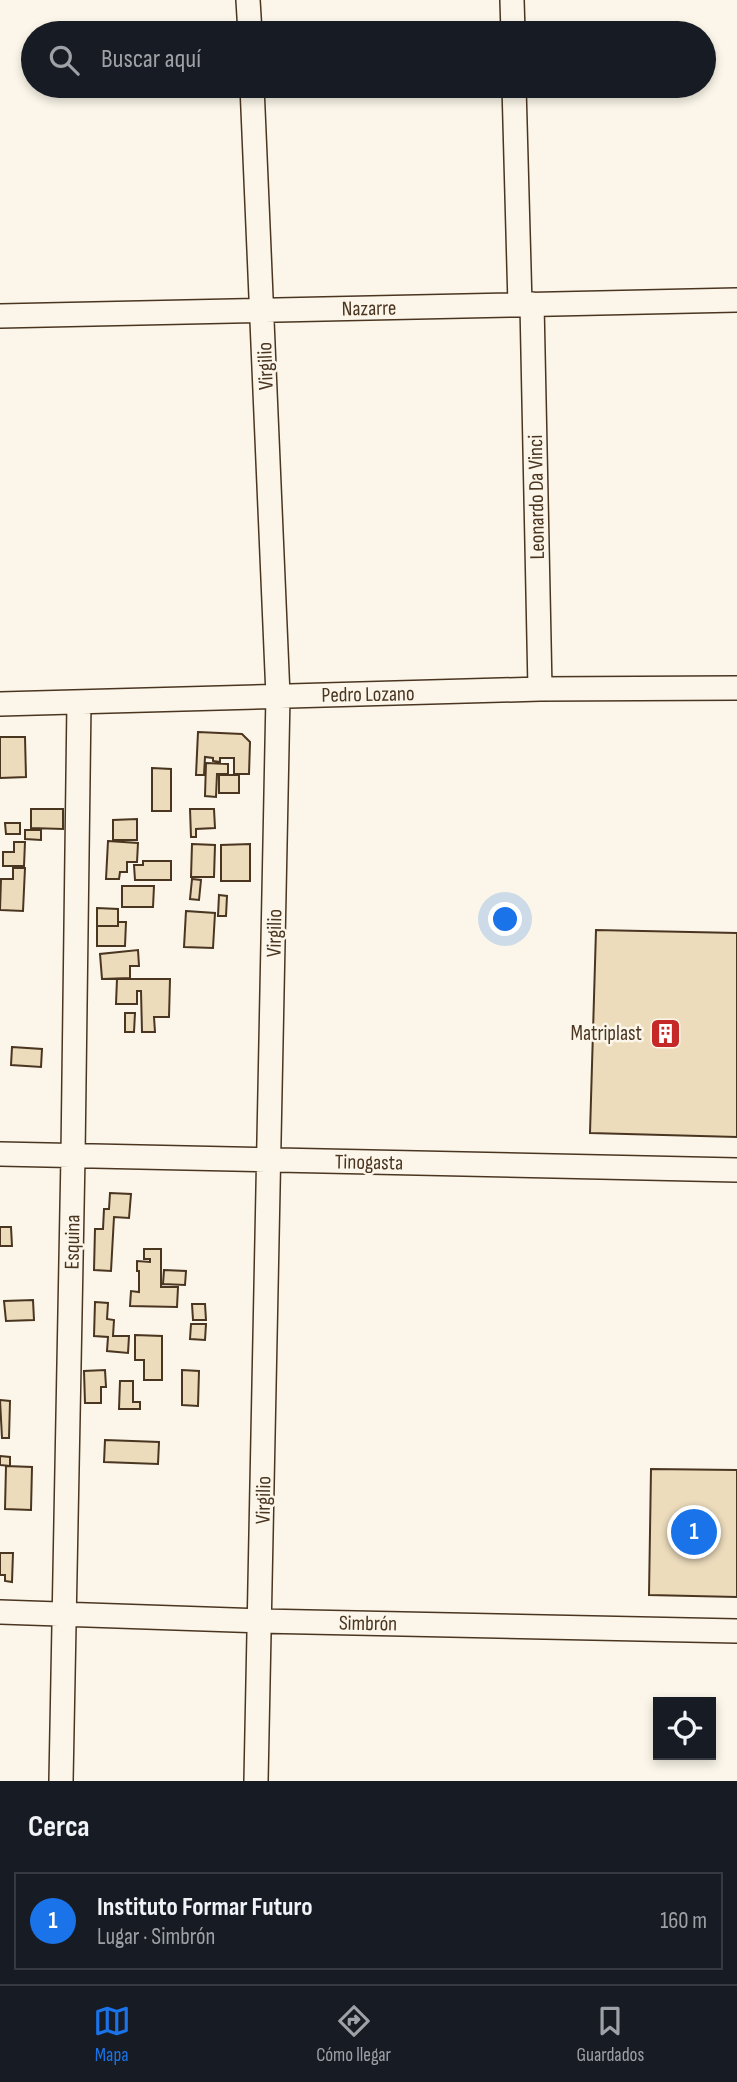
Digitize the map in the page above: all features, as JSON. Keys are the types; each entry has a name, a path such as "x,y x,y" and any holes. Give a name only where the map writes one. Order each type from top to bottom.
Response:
{"street":[{"path":"248,0 249,21"},
{"path":"512,0 513,21"},
{"name":"Virgilio","path":"253,98 278,696 256,1781"},
{"name":"Leonardo Da Vinci","path":"515,98 526,305 540,690"},
{"name":"Nazarre","path":"0,316 737,300"},
{"name":"Pedro Lozano","path":"0,704 540,690 737,688"},
{"name":"Esquina","path":"61,1781 74,1156 79,702"},
{"name":"Tinogasta","path":"0,1154 737,1170"},
{"name":"Simbrón","path":"0,1612 260,1621 737,1630"}],"building":[{"path":"198,732 242,734 250,742 249,774 234,774 234,758 220,758 220,762 205,757 204,775 196,775"},
{"path":"0,737 25,737 26,777 0,778"},
{"path":"206,763 228,764 228,774 217,774 216,797 205,796"},
{"path":"152,768 171,769 171,811 152,811"},
{"path":"219,775 239,775 239,793 219,793"},
{"path":"31,809 63,809 63,829 31,828"},
{"path":"190,809 214,809 215,828 196,829 196,837 191,837"},
{"path":"137,819 137,840 113,840 113,820"},
{"path":"5,823 20,823 20,834 6,834"},
{"path":"25,830 41,830 41,840 25,839"},
{"path":"108,841 138,843 137,862 127,862 127,872 120,872 119,879 106,879"},
{"path":"14,842 25,842 24,866 3,866 3,852 14,852"},
{"path":"192,844 215,845 214,877 191,877"},
{"path":"250,844 250,881 221,881 221,845"},
{"path":"143,861 171,861 171,880 135,880 134,865 143,865"},
{"path":"13,868 25,868 23,911 0,910 1,879 13,879"},
{"path":"192,879 201,880 199,900 190,899"},
{"path":"122,886 154,886 153,907 122,907"},
{"path":"219,895 227,896 226,916 218,916"},
{"path":"97,908 118,909 118,926 97,926"},
{"path":"186,911 215,913 213,948 184,947"},
{"path":"118,922 126,922 125,946 97,946 97,926 118,926"},
{"name":"Matriplast","path":"596,930 737,933 737,1137 590,1133"},
{"path":"138,950 139,966 130,966 130,978 102,979 100,954"},
{"path":"117,979 170,979 169,1017 154,1017 155,1032 142,1032 141,991 137,991 137,1004 116,1004"},
{"path":"125,1013 135,1013 134,1032 125,1032"},
{"path":"12,1047 42,1049 41,1067 11,1065"},
{"path":"110,1193 131,1194 129,1218 114,1217 111,1271 94,1270 95,1229 103,1229 104,1209 109,1209"},
{"path":"0,1227 11,1227 12,1246 0,1246"},
{"path":"144,1249 161,1249 161,1287 178,1287 177,1307 130,1306 131,1291 139,1292 137,1261 150,1262 150,1259 144,1259"},
{"path":"164,1270 186,1271 185,1285 163,1284"},
{"path":"33,1300 34,1320 6,1321 4,1301"},
{"path":"95,1302 108,1303 107,1319 114,1320 113,1336 129,1336 128,1353 107,1351 108,1337 94,1336"},
{"path":"192,1304 205,1304 206,1320 193,1320"},
{"path":"191,1324 206,1324 205,1340 190,1339"},
{"path":"135,1335 162,1336 162,1380 144,1380 144,1360 135,1360"},
{"path":"105,1370 106,1387 101,1387 101,1403 85,1403 84,1371"},
{"path":"182,1370 199,1371 198,1406 182,1405"},
{"path":"120,1381 133,1381 133,1402 140,1402 140,1409 119,1409"},
{"path":"0,1400 10,1401 9,1438 2,1438"},
{"path":"105,1440 159,1442 158,1464 104,1462"},
{"path":"0,1456 10,1457 10,1466 0,1465"},
{"path":"6,1466 32,1467 31,1510 5,1509"},
{"path":"651,1469 737,1470 737,1597 649,1595"},
{"path":"0,1553 13,1553 12,1582 5,1581 5,1575 0,1575"}],"place":[{"name":"Matriplast","path":"665,1033"},
{"name":"Instituto Formar Futuro","path":"694,1532"}]}
